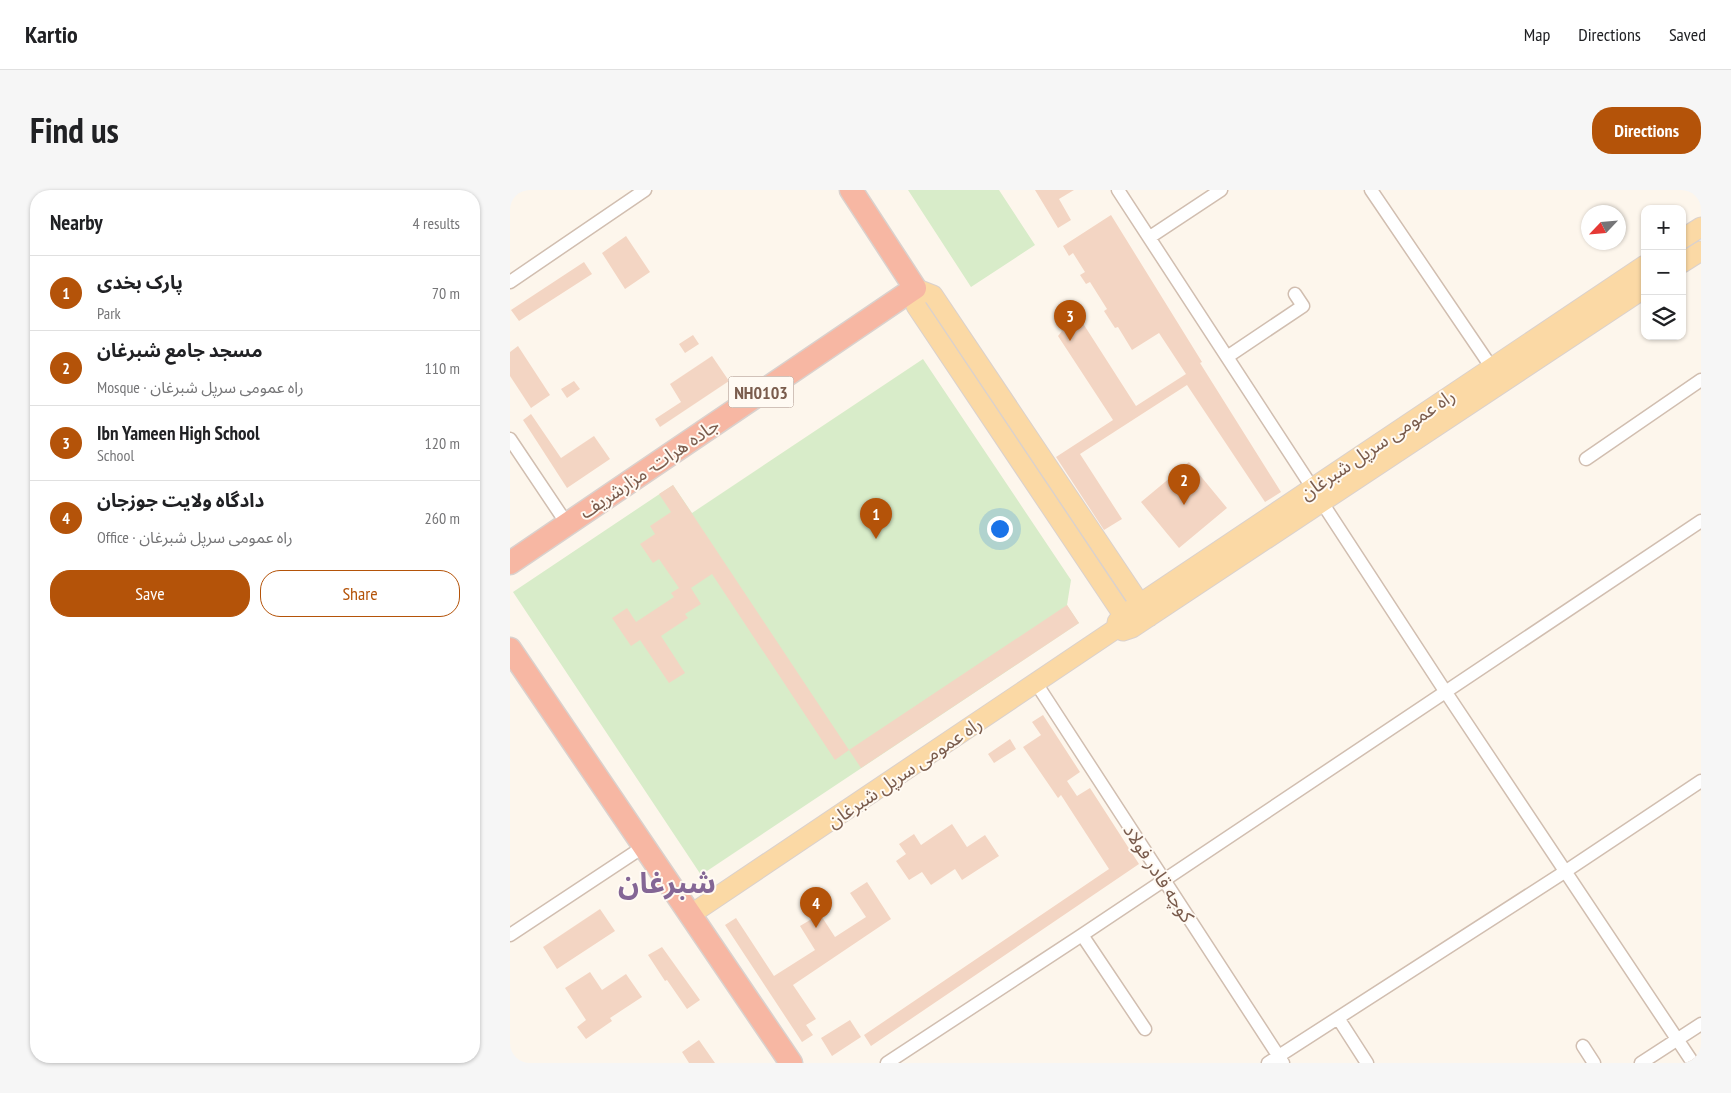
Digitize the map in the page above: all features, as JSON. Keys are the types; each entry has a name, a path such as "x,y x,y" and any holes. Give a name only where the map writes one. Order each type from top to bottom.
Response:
{"highway":[{"path":"851,190 915,288"},
{"name":"جاده هرات- مزارشریف","path":"510,563 915,288"},
{"path":"510,649 791,1063"}],"main road":[{"path":"1686,256 1695,240"},
{"name":"راه عمومی سرپل شبرغان","path":"690,915 1036,684 1120,622 1145,610 1318,494 1492,367 1641,268"},
{"path":"1120,622 916,306 915,288 933,295 1145,610"},
{"name":"راه عمومی سرپل شبرغان","path":"1318,494 1502,383 1641,291"}],"street":[{"path":"510,282 645,190"},
{"path":"1118,190 1150,236 1445,691 1693,1063"},
{"path":"1150,236 1221,190"},
{"path":"1388,190 1374,194 1502,383"},
{"path":"1227,357 1303,306 1295,294"},
{"path":"1586,459 1701,380"},
{"path":"510,439 567,524"},
{"path":"887,1063 1164,881 1701,521"},
{"name":"کوچه قادر فولاد","path":"1036,684 1164,881 1276,1061"},
{"path":"1276,1061 1338,1018 1566,871 1701,781"},
{"path":"510,935 643,846"},
{"path":"1082,935 1144,1028"},
{"path":"1338,1018 1367,1063"},
{"path":"1641,1063 1701,1024"},
{"path":"1583,1046 1594,1063"}],"green space":[{"path":"908,190 999,190 1035,245 971,287"},
{"path":"923,359 1071,580 1067,605 1079,623 701,875 513,592 673,485 692,513"}],"building":[{"path":"1035,190 1074,190 1059,199 1071,220 1058,228"},
{"path":"1111,215 1202,362 1200,363 1281,492 1265,502 1187,385 1080,454 1122,519 1104,530 1056,457 1113,420 1058,336 1062,331 1058,326 1077,314 1136,406 1186,374 1159,333 1132,350 1118,327 1115,328 1104,311 1107,309 1090,282 1086,284 1080,275 1085,272 1073,253 1069,256 1063,246"},
{"path":"626,236 650,272 625,289 602,253"},
{"path":"584,262 592,274 519,321 511,310"},
{"path":"693,335 699,344 685,353 679,344"},
{"path":"518,346 550,395 531,408 510,376 510,352"},
{"path":"712,356 729,381 660,427 655,419 681,402 670,384"},
{"path":"574,381 580,389 567,398 561,389"},
{"path":"531,414 561,458 594,436 610,459 567,488 523,420"},
{"path":"1189,462 1227,508 1179,548 1141,502"},
{"path":"673,485 849,750 835,760 712,574 691,588 701,604 685,614 688,618 661,636 685,673 669,683 640,640 631,646 612,618 627,608 636,622 674,597 671,593 679,588 659,559 653,563 640,544 655,534 650,526 671,512 659,494"},
{"path":"1067,605 1079,623 861,768 849,750"},
{"path":"1043,715 1080,772 1067,781 1077,796 1090,788 1139,864 871,1046 864,1035 1109,869 1061,795 1058,798 1023,747 1041,735 1032,722"},
{"path":"1010,739 1016,749 994,763 988,754"},
{"path":"952,824 967,847 985,835 999,856 962,880 955,869 931,885 922,872 909,880 896,861 906,854 899,844 914,834 921,845"},
{"path":"867,882 891,919 793,985 816,1019 806,1025 813,1035 802,1042 725,925 736,918 774,976 815,950 800,926 820,914 835,937 866,917 850,893"},
{"path":"600,909 615,931 557,969 543,947"},
{"path":"662,947 700,1000 687,1009 648,955"},
{"path":"590,972 602,990 626,974 642,997 610,1018 612,1021 586,1039 577,1027 586,1020 565,988"},
{"path":"850,1020 861,1037 832,1056 821,1038"},
{"path":"699,1040 715,1063 689,1063 682,1052"}],"place":[{"name":"Ibn Yameen High School","path":"1070,341"},
{"name":"مسجد جامع شبرغان","path":"1184,505"},
{"name":"پارک بخدی","path":"876,539"},
{"name":"دادگاه ولایت جوزجان","path":"816,928"}],"district":[{"name":"شبرغان","path":"667,882"}]}
